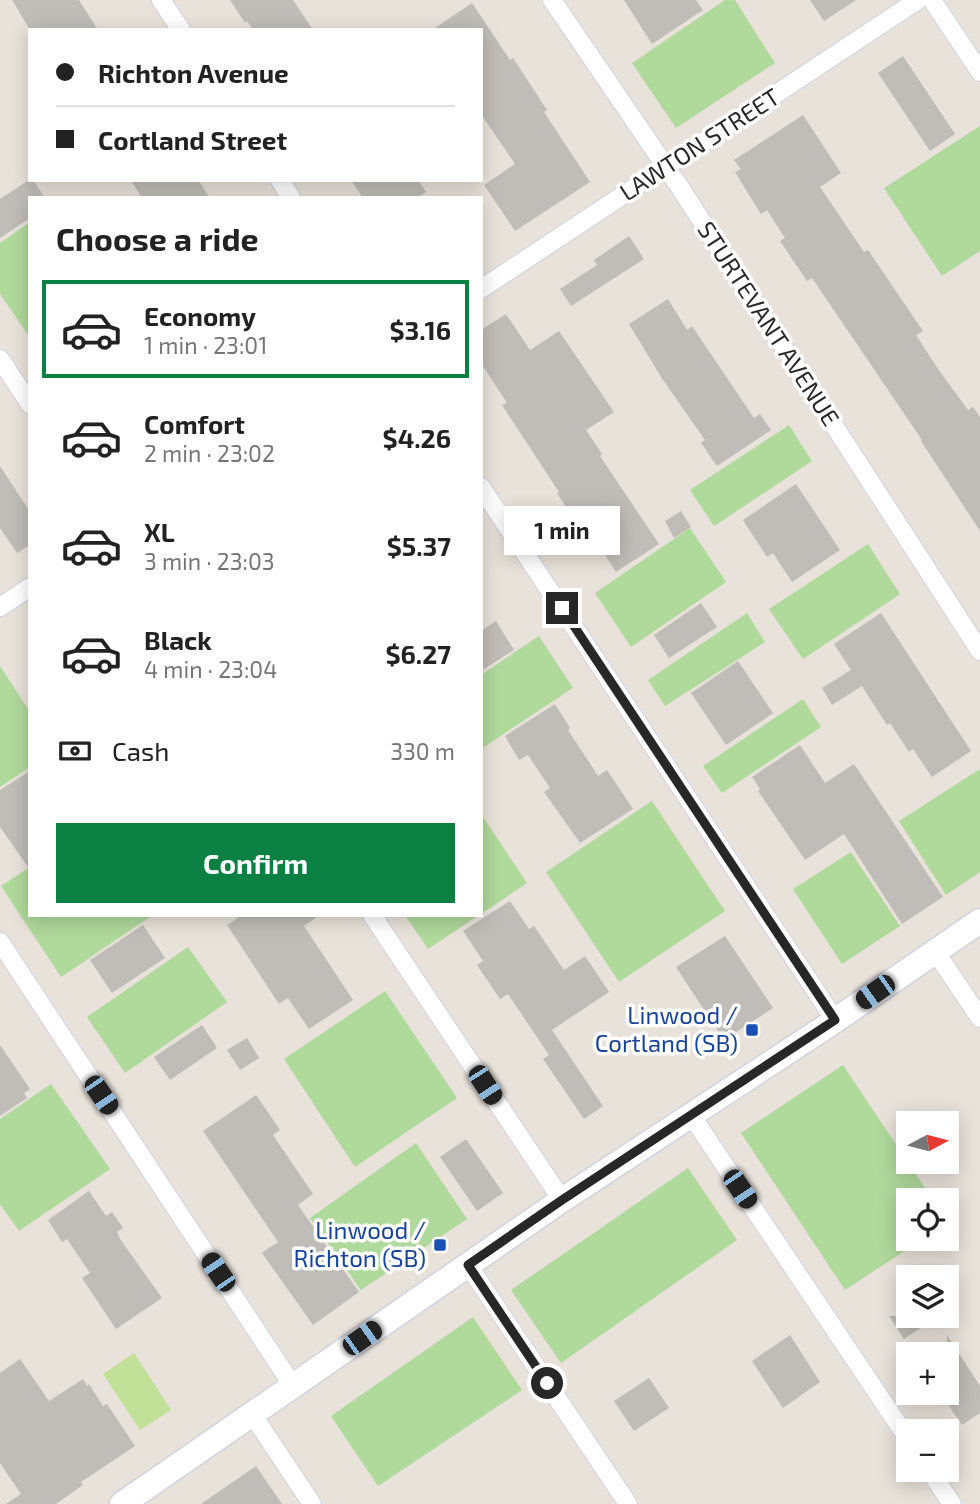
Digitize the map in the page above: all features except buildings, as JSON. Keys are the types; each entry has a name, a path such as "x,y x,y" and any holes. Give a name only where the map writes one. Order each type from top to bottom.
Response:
{"street":[{"path":"161,0 180,28"},
{"name":"STURTEVANT AVENUE","path":"552,0 666,168 980,651"},
{"name":"LAWTON STREET","path":"483,288 918,0"},
{"path":"932,0 980,72"},
{"path":"0,359 28,401"},
{"path":"483,490 835,1020"},
{"path":"0,607 28,588"},
{"path":"373,917 562,1200"},
{"path":"122,1504 562,1200 980,921"},
{"path":"0,942 293,1386"},
{"path":"935,951 980,1018"},
{"path":"691,1115 896,1420"},
{"path":"468,1265 628,1504"},
{"path":"252,1414 312,1504"},
{"path":"937,1482 952,1504"}],"green space":[{"path":"725,0 735,0 775,63 676,128 632,63"},
{"path":"980,126 980,251 942,276 884,188"},
{"path":"28,223 28,335 0,294 0,243"},
{"path":"789,425 812,461 714,526 690,490"},
{"path":"690,528 726,582 631,647 595,593"},
{"path":"868,544 900,594 803,659 769,609"},
{"path":"747,613 765,642 665,706 648,680"},
{"path":"539,636 573,688 483,748 483,674"},
{"path":"0,666 28,709 28,768 0,787"},
{"path":"803,699 821,727 722,793 703,766"},
{"path":"980,769 980,872 946,895 899,821"},
{"path":"652,801 725,911 619,982 546,872"},
{"path":"483,817 527,883 483,913"},
{"path":"851,852 900,926 842,964 793,889"},
{"path":"28,868 28,917 150,917 61,977 1,886"},
{"path":"406,917 476,917 428,949"},
{"path":"188,947 227,1002 125,1073 87,1017"},
{"path":"385,991 457,1098 355,1167 284,1059"},
{"path":"843,1065 896,1144 896,1174 916,1174 925,1188 896,1188 896,1251 905,1251 845,1290 741,1133"},
{"path":"51,1084 110,1169 19,1231 0,1204 0,1119"},
{"path":"416,1143 467,1219 361,1290 310,1218"},
{"path":"688,1168 737,1240 561,1363 511,1290"},
{"path":"473,1317 522,1390 378,1486 331,1416"},
{"path":"134,1353 171,1410 140,1430 103,1374"}],"place":[{"name":"Linwood / Cortland (SB)","path":"752,1030"},
{"name":"Linwood / Richton (SB)","path":"440,1245"}],"route":[{"path":"547,1383 468,1265 835,1020 562,608"}]}
